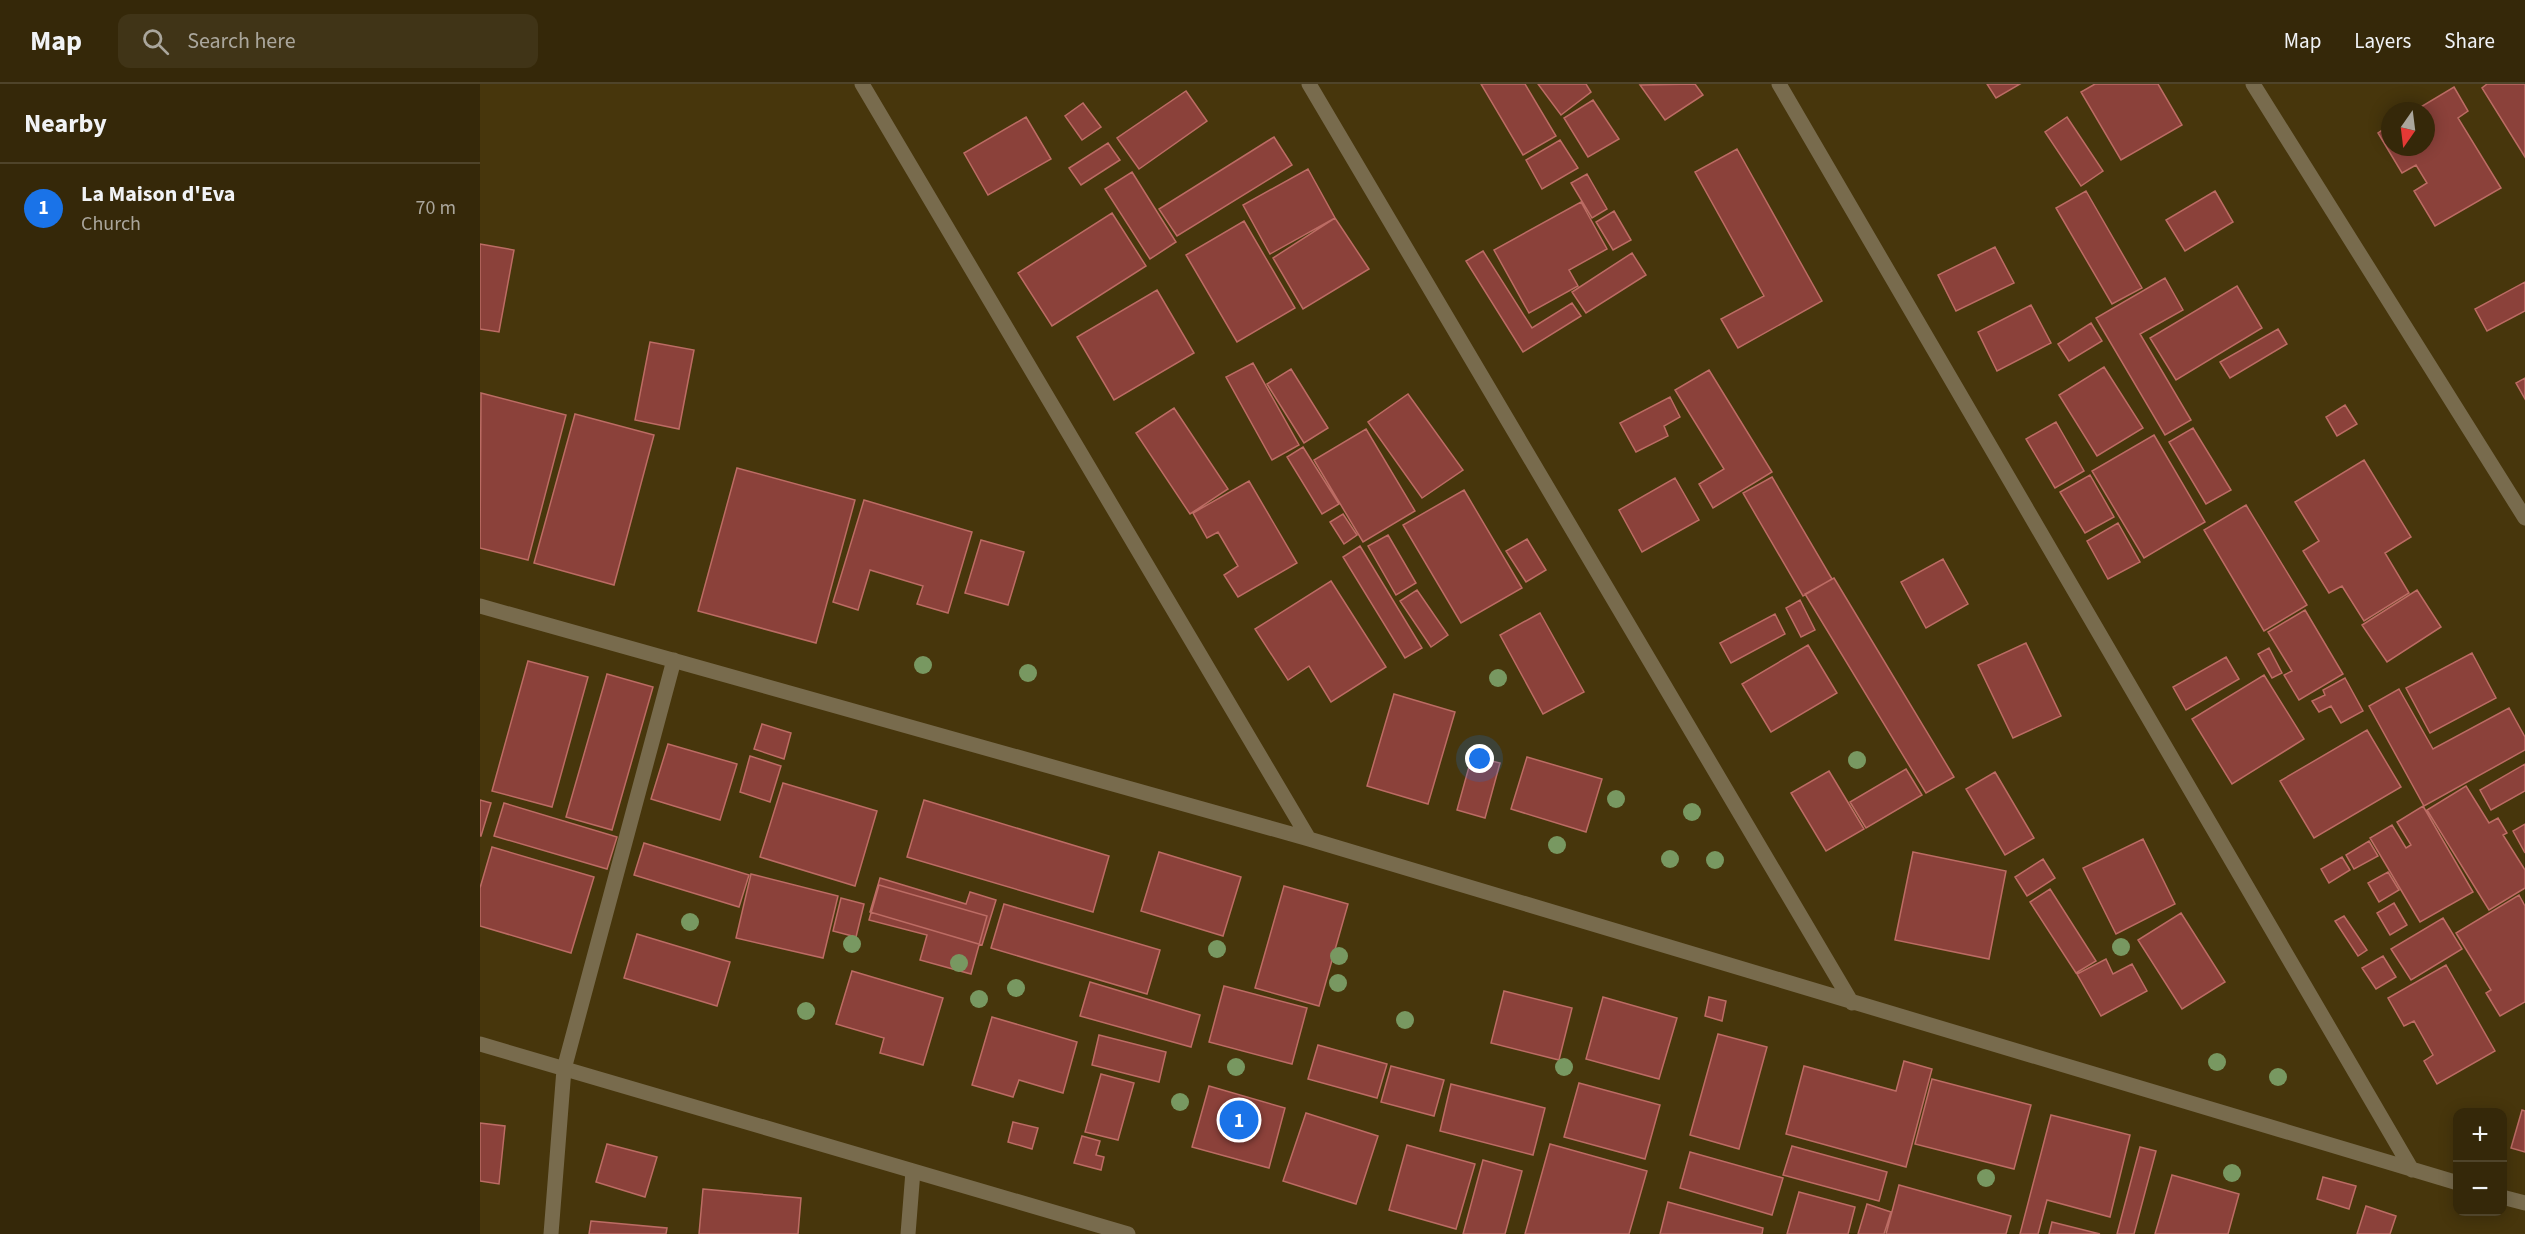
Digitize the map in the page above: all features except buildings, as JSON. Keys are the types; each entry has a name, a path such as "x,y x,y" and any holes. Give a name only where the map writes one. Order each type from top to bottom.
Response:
{"street":[{"path":"862,84 1309,839"},
{"path":"1309,84 1852,1003"},
{"path":"1779,84 2412,1170"},
{"path":"2253,84 2525,518"},
{"path":"480,606 1309,839 2453,1182"},
{"path":"551,1234 564,1069 674,660"},
{"path":"480,1044 1128,1234"},
{"path":"908,1234 913,1171"},
{"path":"2507,1198 2525,1203"}],"place":[{"name":"La Maison d'Eva","path":"1239,1120"}]}
